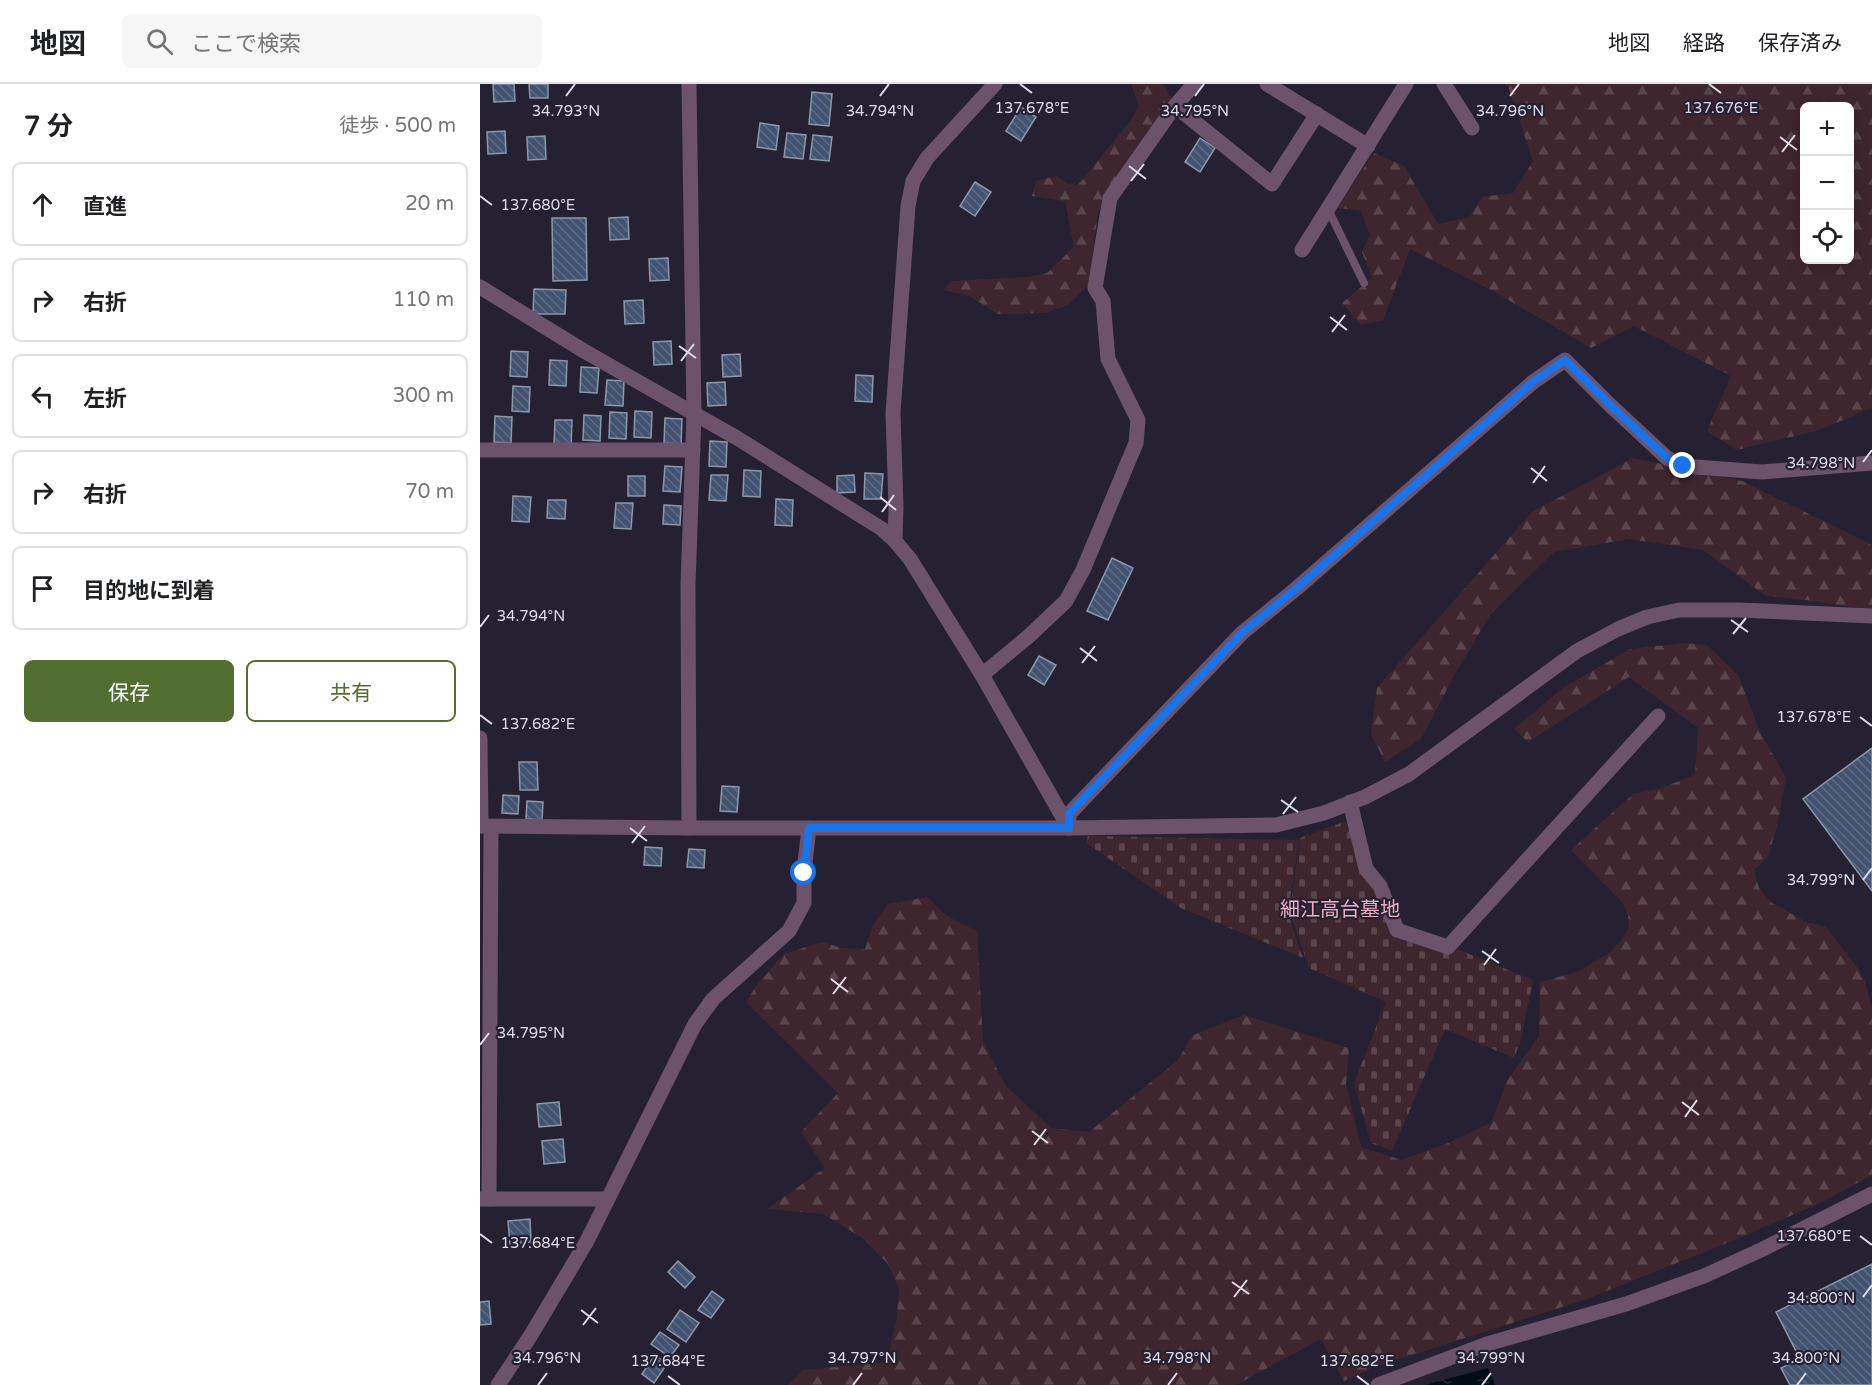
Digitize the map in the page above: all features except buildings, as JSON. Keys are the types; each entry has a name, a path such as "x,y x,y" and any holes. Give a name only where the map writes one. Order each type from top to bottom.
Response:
{"street":[{"path":"689,84 694,414 688,585 689,828"},
{"path":"895,541 892,413 908,206 913,181 927,158 995,84"},
{"path":"981,675 1066,602 1083,570 1136,442 1138,420 1108,359 1103,301 1095,288 1110,198 1174,106 1194,84"},
{"path":"1267,84 1368,146"},
{"path":"1302,250 1406,84"},
{"path":"1444,84 1472,128"},
{"path":"1174,106 1272,184 1317,114"},
{"path":"480,287 584,351 737,438 882,529 910,559 981,675 1069,828"},
{"path":"1069,828 1069,814 1242,633 1297,588 1533,382 1565,360 1667,458 1683,466 1761,472 1872,463"},
{"path":"480,450 693,450"},
{"path":"484,827 1069,828 1276,825 1324,813 1409,774 1577,651 1618,628 1647,617 1679,610 1739,610 1872,616"},
{"path":"1350,802 1366,869 1380,885 1396,930 1448,947 1658,716"},
{"path":"480,738 484,827 484,1199 606,1199"},
{"path":"498,1385 578,1256 695,1024 713,999 789,931 804,903 804,873 809,828"},
{"path":"1378,1385 1487,1344 1626,1304 1704,1276 1872,1194"}],"lane":[{"path":"1328,209 1364,283"}],"green space":[{"path":"1131,84 1163,84 1174,102 1150,133 1098,212 1089,284 1069,304 1047,313 998,314 969,296 943,290 952,281 1026,277 1047,273 1074,247 1065,201 1032,196 1036,181 1056,176 1068,184 1078,185 1131,120 1139,106"},
{"path":"1505,84 1872,84 1872,408 1819,430 1737,450 1707,431 1731,376 1634,326 1591,348 1493,291 1410,249 1383,320 1361,325 1342,303 1372,278 1362,252 1370,235 1361,211 1337,208 1374,153 1404,166 1438,224 1470,217 1482,197 1513,193 1533,161 1509,89"},
{"path":"1633,458 1742,481 1872,545 1872,610 1766,596 1703,550 1629,539 1554,552 1490,615 1456,672 1421,739 1385,762 1371,734 1377,688 1532,512"},
{"path":"1684,643 1707,645 1738,675 1760,732 1786,778 1777,826 1768,857 1754,870 1759,888 1772,903 1806,922 1826,927 1859,970 1865,982 1872,1009 1872,1175 1824,1201 1744,1236 1587,1299 1371,1368 1344,1381 1321,1339 1236,1385 788,1385 803,1370 887,1362 897,1317 899,1288 887,1263 864,1239 823,1214 767,1209 825,1168 801,1132 838,1093 746,1002 756,986 784,954 822,942 842,948 865,949 873,925 888,904 927,897 947,916 977,931 983,1041 1005,1085 1051,1128 1089,1132 1177,1061 1193,1035 1244,1015 1349,1048 1346,1084 1361,1147 1401,1160 1446,1144 1491,1123 1508,1079 1539,1036 1540,982 1577,972 1611,952 1623,938 1629,926 1628,915 1623,903 1571,850 1633,794 1658,789 1695,775 1698,728 1629,677 1528,742 1514,729 1563,688 1630,649"},
{"name":"細江高台墓地","path":"1360,816 1369,870 1393,923 1533,980 1521,1040 1514,1058 1445,1029 1392,1151 1371,1143 1354,1083 1386,1002 1309,968 1290,913 1300,838"},
{"path":"1088,836 1299,840 1288,913 1303,958 1181,908 1086,843"}],"water":[{"path":"1488,1368 1495,1385 1427,1385 1432,1383"}],"route":[{"path":"804,873 809,828 1069,828 1069,814 1242,633 1297,588 1533,382 1565,360 1667,458 1683,466"}]}
